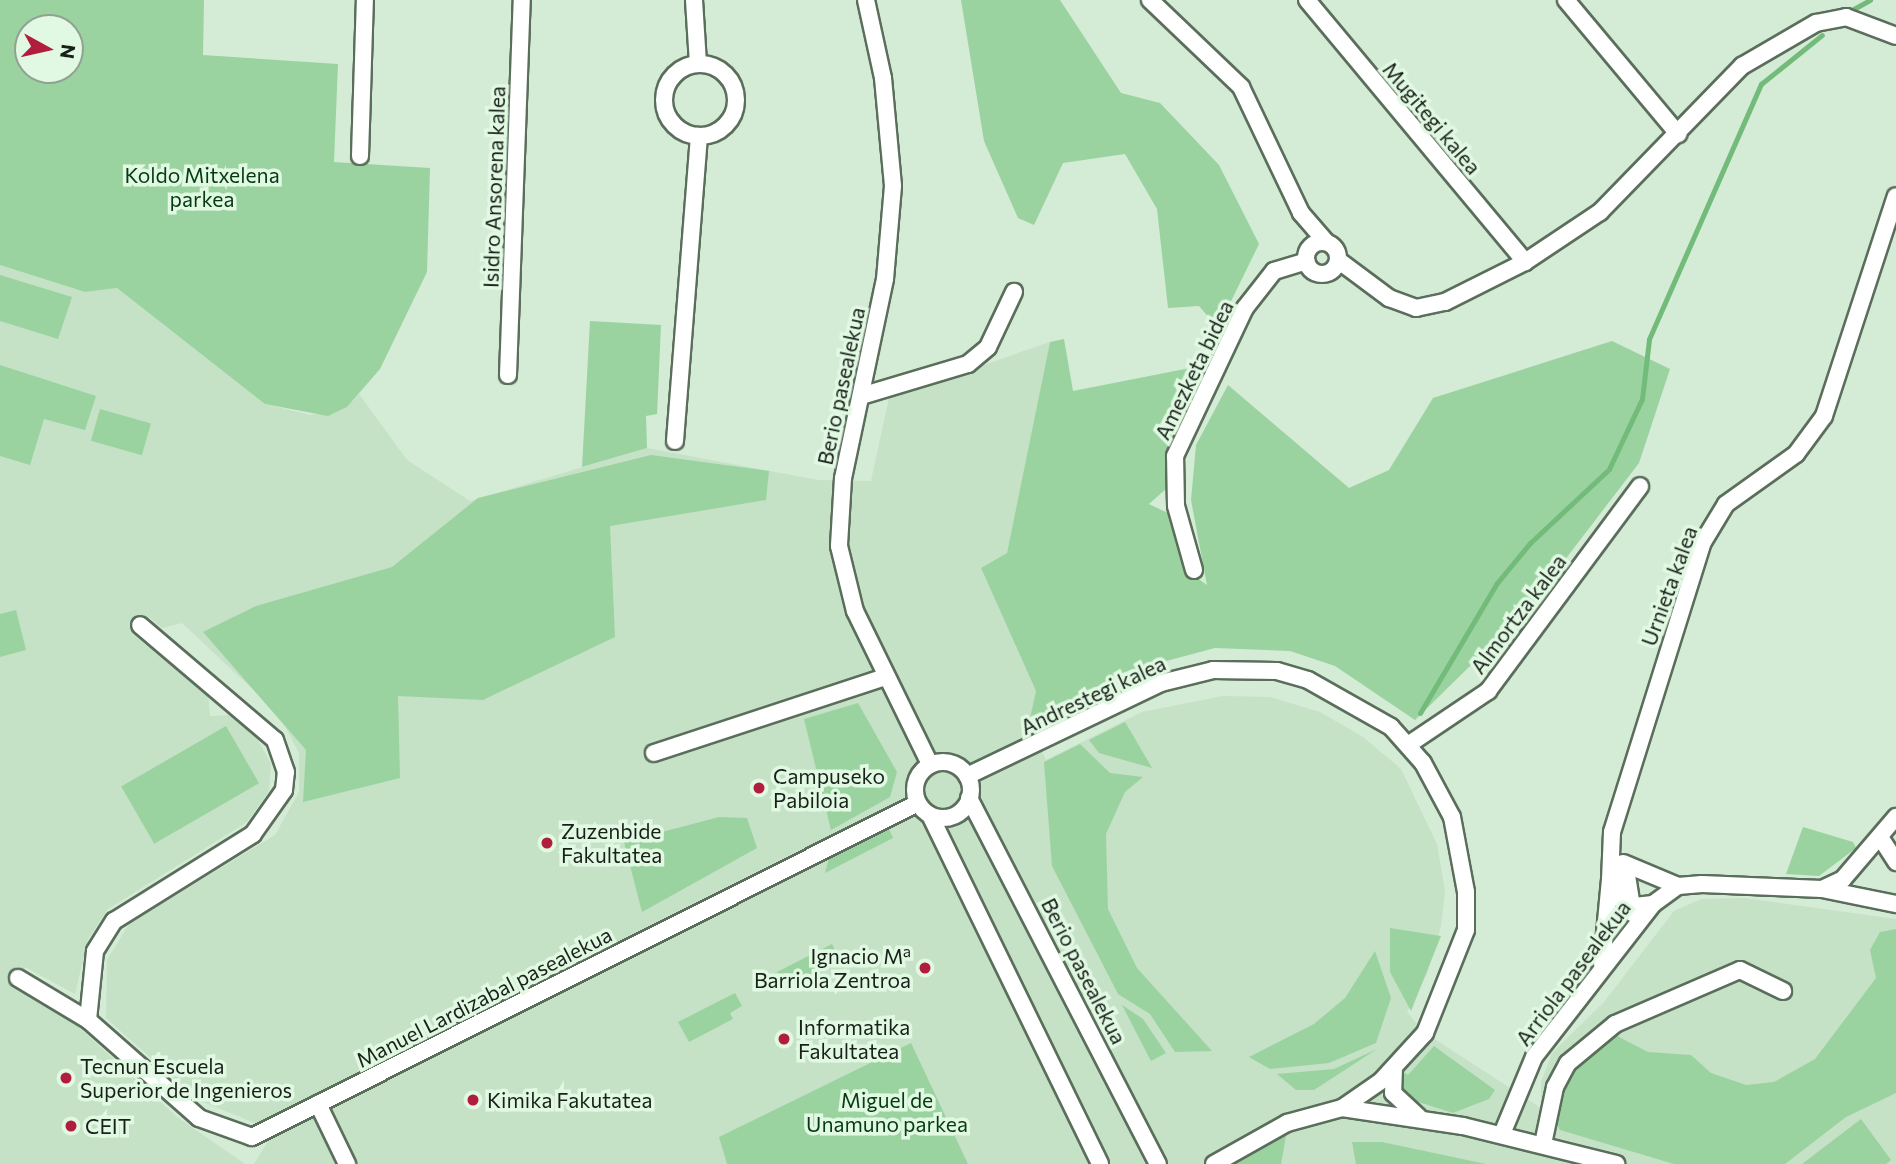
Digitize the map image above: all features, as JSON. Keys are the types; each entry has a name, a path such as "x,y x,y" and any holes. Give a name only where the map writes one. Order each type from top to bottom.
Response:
{"street":[{"path":"360,156 365,0"},
{"name":"Isidro Ansorena kalea","path":"508,375 522,0"},
{"path":"694,0 698,64"},
{"name":"Berio pasealekua","path":"866,0 883,78 893,186 886,279 841,489 839,546 855,611 885,677 930,764"},
{"path":"1150,0 1241,87 1301,213 1338,260 1389,298 1416,308 1445,302 1525,262 1600,212 1742,66 1816,23 1846,17 1896,36"},
{"name":"Mugitegi kalea","path":"1307,0 1525,262"},
{"path":"1566,0 1678,134"},
{"path":"698,64 670,79 664,101 670,120 699,136"},
{"path":"698,64 730,79 736,103 728,123 699,136"},
{"path":"674,441 699,136"},
{"name":"Urnieta kalea","path":"1602,965 1612,832 1703,542 1727,504 1796,454 1824,416 1896,197"},
{"name":"Amezketa bidea","path":"1306,261 1312,246 1326,243"},
{"name":"Amezketa bidea","path":"1306,261 1322,274 1338,260"},
{"name":"Amezketa bidea","path":"1194,570 1176,506 1175,456 1245,307 1274,271 1306,261"},
{"path":"860,396 968,364 988,346 1014,292"},
{"name":"Almortza kalea","path":"1408,745 1488,691 1640,486"},
{"path":"88,1020 94,951 114,921 253,834 284,790 275,740 140,625"},
{"name":"Andrestegi kalea","path":"967,776 1161,683 1213,670 1277,671 1308,680 1373,713 1408,745 1452,817 1467,902 1461,951 1446,991 1425,1032 1394,1068 1342,1108"},
{"path":"654,752 885,677"},
{"path":"930,815 953,816 969,798 967,776 955,764 930,764 917,778 918,803 930,815 1097,1160"},
{"name":"Berio pasealekua","path":"969,798 1158,1164"},
{"name":"Manuel Lardizabal pasealekua","path":"18,978 88,1020 199,1118 252,1137 918,803"},
{"path":"1822,889 1843,879 1896,817"},
{"path":"1612,832 1626,869 1634,906 1629,929"},
{"path":"1880,837 1896,862"},
{"path":"1626,869 1610,880 1620,899 1634,906 1653,904"},
{"path":"1626,869 1678,886 1737,882 1822,889 1896,904"},
{"name":"Arriola pasealekua","path":"1502,1134 1534,1057 1629,929 1653,904 1678,886"},
{"path":"1543,1144 1555,1087 1568,1063 1615,1024 1740,970 1783,991"},
{"path":"1394,1068 1393,1093 1420,1118"},
{"path":"318,1104 347,1164"},
{"path":"1214,1164 1287,1124 1342,1108 1420,1118 1502,1134 1616,1164"}],"shaded area":[{"path":"0,265 85,292 117,288 265,404 310,415 347,407 359,394 407,460 470,501 647,448 818,480 871,481 889,398 1050,342 1007,553 981,568 1036,691 1029,722 1046,760 1142,712 1223,696 1270,697 1320,712 1363,737 1401,769 1437,844 1445,891 1441,926 1427,974 1407,1012 1425,1033 1541,1108 1541,1082 1552,1053 1604,1002 1674,911 1701,899 1744,898 1896,919 1896,1164 254,1164 267,1143 255,1123 198,1100 106,1018 107,960 129,924 275,835 299,792 299,753 278,713 182,623 162,628 149,617 132,634 208,694 210,716 234,715 255,735 271,764 269,791 247,822 108,909 88,939 75,994 25,967 13,988 73,1022 177,1117 245,1164 0,1164"}],"green space":[{"name":"Koldo Mitxelena parkea","path":"0,0 204,0 203,55 338,64 334,162 430,168 427,272 380,369 347,407 328,416 265,404 117,288 85,292 0,265"},
{"path":"961,0 1060,0 1121,93 1160,103 1219,165 1259,244 1218,328 1199,306 1168,308 1157,209 1125,154 1063,163 1034,225 1018,218 984,141"},
{"path":"0,275 72,297 58,339 0,321"},
{"path":"590,321 661,325 657,414 646,416 647,448 582,467"},
{"path":"1064,339 1073,391 1190,368 1168,449 1167,488 1149,504 1174,516 1187,571 1207,585 1191,500 1196,445 1228,385 1349,488 1389,470 1433,398 1612,341 1670,369 1639,463 1525,612 1415,720 1335,666 1290,651 1215,648 1125,672 1029,722 1036,691 981,568 1007,553 1050,342"},
{"path":"0,365 96,396 85,430 44,419 30,465 0,456"},
{"path":"100,409 151,424 142,455 91,441"},
{"path":"651,455 769,471 766,500 610,526 615,637 483,700 398,696 400,778 303,802 306,750 203,632 256,606 392,567 478,498"},
{"path":"16,610 26,650 0,657 0,614"},
{"path":"858,703 897,772 890,797 831,830 804,719"},
{"path":"1125,722 1152,768 1099,753 1089,740"},
{"path":"226,726 259,783 154,844 121,786"},
{"path":"1080,744 1110,773 1143,777 1125,792 1106,834 1108,909 1137,968 1212,1051 1175,1052 1150,1014 1118,994 1052,866 1044,762"},
{"path":"719,817 747,818 757,848 642,912 624,842"},
{"path":"1803,827 1853,842 1856,848 1819,876 1786,874"},
{"path":"889,829 893,838 825,873 829,858"},
{"path":"1390,928 1441,936 1411,1011 1390,972"},
{"path":"1896,929 1896,1093 1846,1117 1785,1164 1674,1164 1560,1130 1546,1104 1562,1063 1598,1026 1648,1052 1691,1055 1711,1073 1746,1085 1774,1082 1815,1059 1876,978 1870,950 1880,932"},
{"path":"832,944 841,962 801,983 797,977 784,984 777,972"},
{"path":"1375,951 1391,998 1376,1043 1329,1063 1270,1069 1249,1057 1314,1024 1345,998"},
{"path":"735,993 742,1006 730,1013 733,1019 689,1042 678,1022"},
{"path":"1122,1005 1143,1019 1166,1053 1151,1061"},
{"name":"Miguel de Unamuno parkea","path":"911,1043 968,1164 727,1164 719,1137"},
{"path":"1434,1046 1495,1090 1489,1099 1453,1113 1403,1097 1402,1071 1408,1075"},
{"path":"1377,1049 1314,1090 1296,1090 1277,1074 1334,1069"},
{"path":"1861,1119 1891,1160 1886,1164 1802,1164"},
{"path":"1287,1130 1281,1164 1224,1164"},
{"path":"1352,1142 1382,1142 1486,1164 1356,1164"}],"waterway":[{"path":"1850,11 1870,0"},
{"path":"1420,713 1497,583 1530,543 1609,469 1642,399 1649,339 1761,84 1822,35"}],"place":[{"name":"Campuseko Pabiloia","path":"759,788"},
{"name":"Zuzenbide Fakultatea","path":"547,843"},
{"name":"Ignacio Mª Barriola Zentroa","path":"925,968"},
{"name":"Informatika Fakultatea","path":"784,1039"},
{"name":"Tecnun Escuela Superior de Ingenieros","path":"66,1078"},
{"name":"Kimika Fakutatea","path":"473,1100"},
{"name":"CEIT","path":"71,1126"}]}
